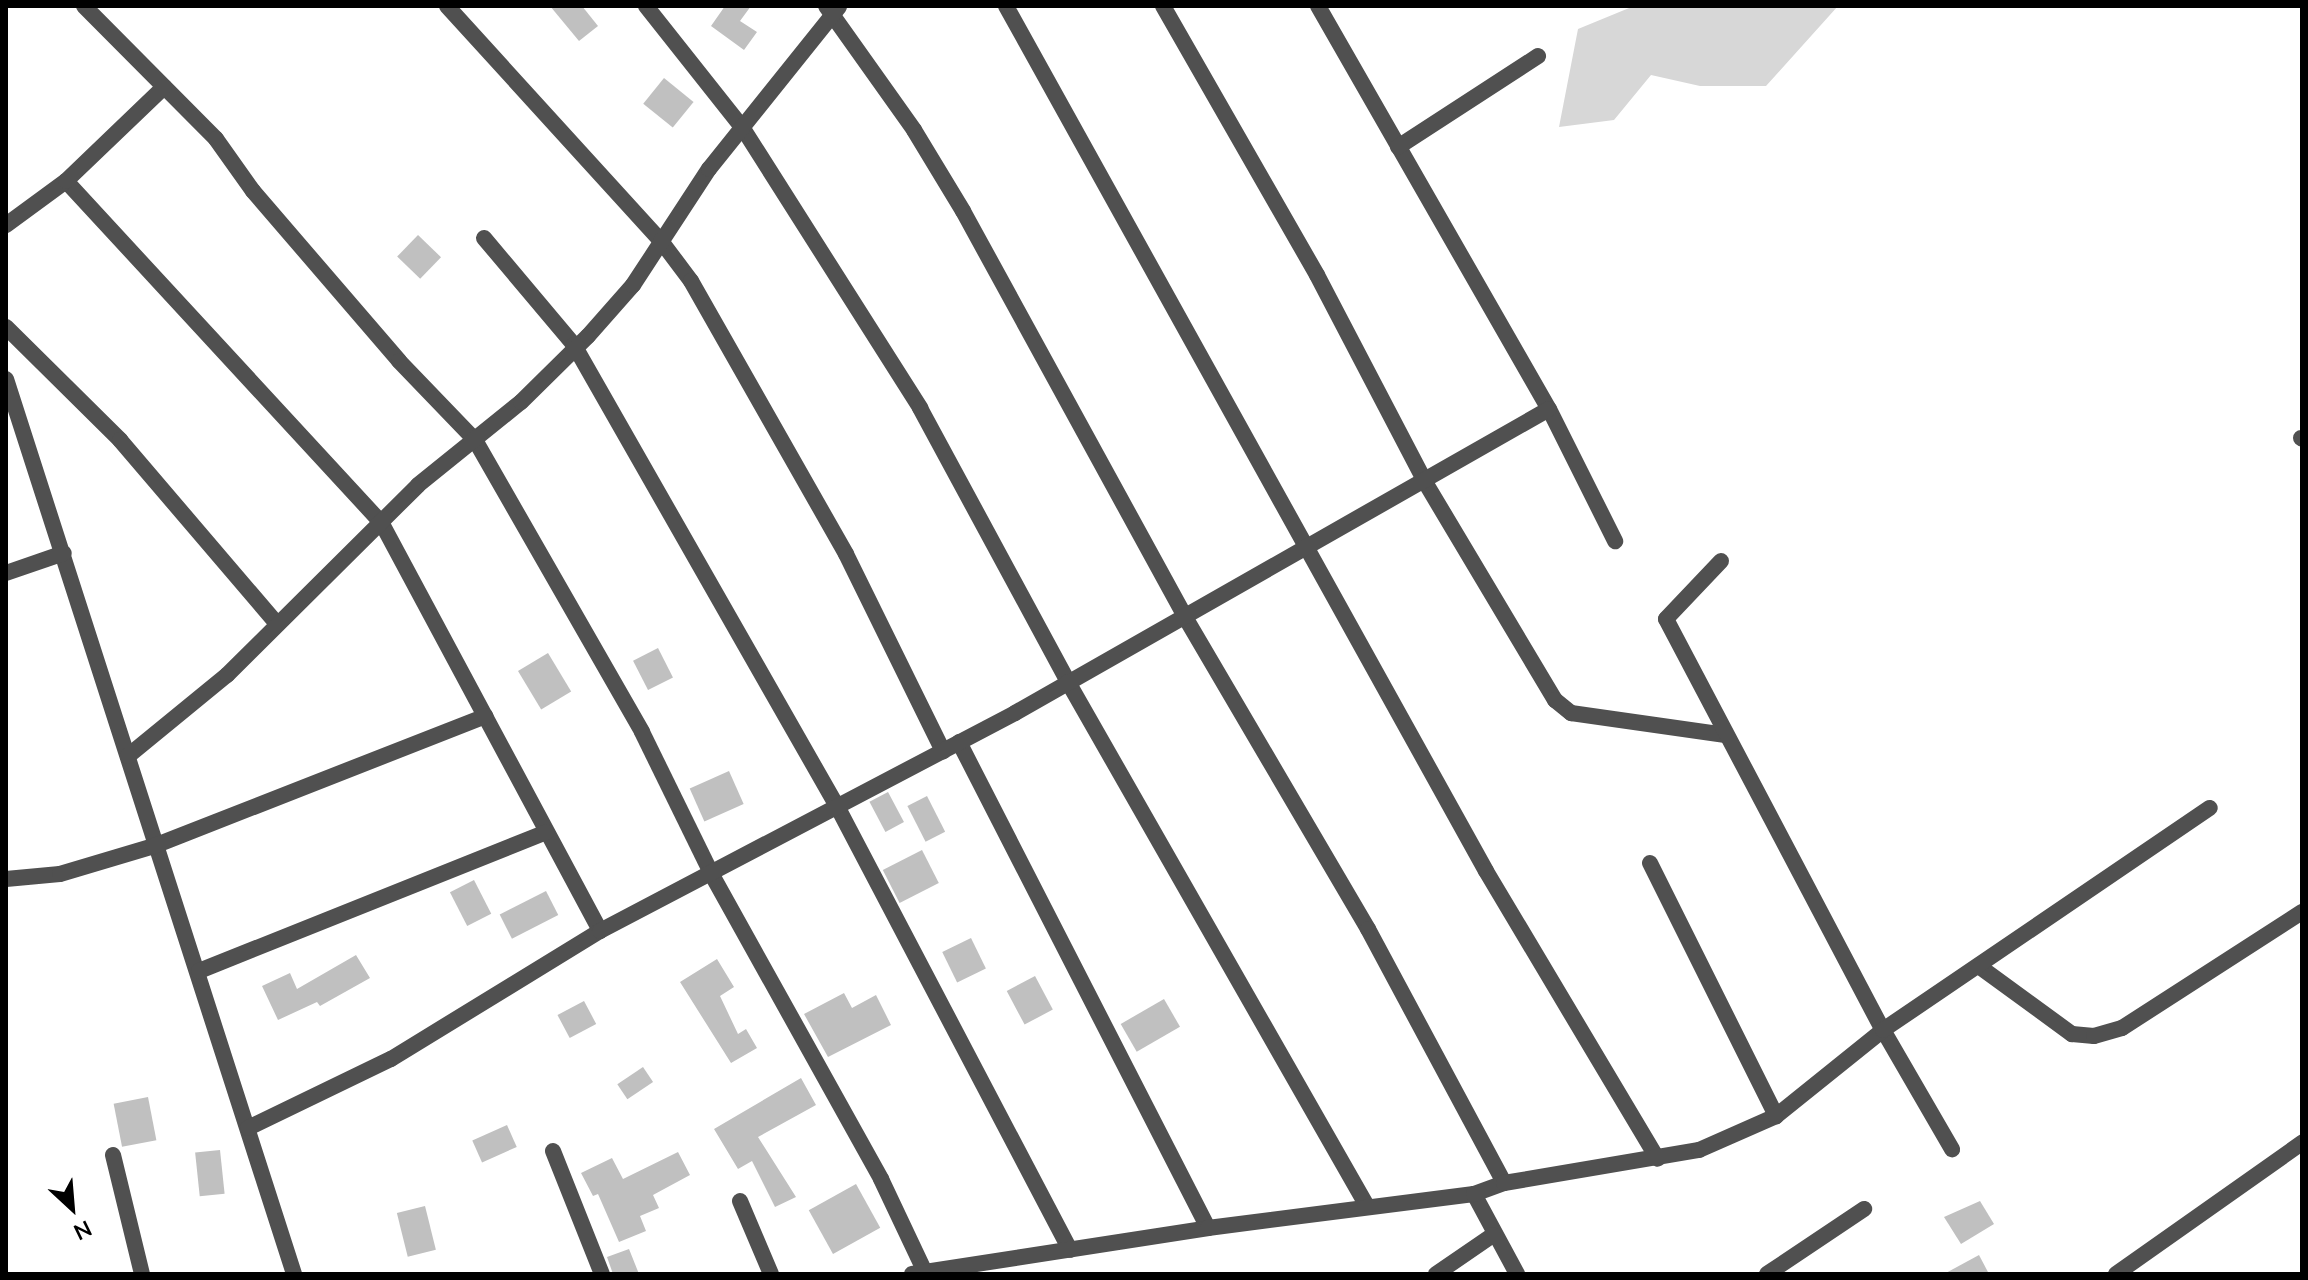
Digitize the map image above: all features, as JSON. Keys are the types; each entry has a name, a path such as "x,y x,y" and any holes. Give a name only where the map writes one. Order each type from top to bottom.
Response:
{"street":[{"path":"84,6 216,139 236,170 399,361 475,440 628,705 712,875 881,1179 921,1273 1208,1228 1474,1194 1504,1183 1699,1150 1776,1116 1883,1030 2210,808"},
{"path":"447,6 661,241 720,330 846,554 943,751"},
{"path":"646,6 742,127 920,408 1068,682 1367,1206"},
{"path":"1006,6 1173,301 1304,549 1486,871 1658,1159"},
{"path":"1163,6 1317,275 1425,482 1555,700 1571,713 1725,735"},
{"path":"1318,6 1549,409 1615,541"},
{"path":"128,756 227,675 381,522 547,378 574,345 608,315 742,127 833,9 914,130 963,211 1185,617 1368,929 1504,1183"},
{"path":"1398,147 1538,56"},
{"path":"6,225 66,181 164,87"},
{"path":"66,181 381,522 600,931"},
{"path":"484,238 574,345 838,808 1070,1250"},
{"path":"6,327 120,440 277,624"},
{"path":"6,379 294,1274"},
{"path":"248,1128 391,1059 600,931 712,875 943,751 1425,482 1549,409"},
{"path":"6,573 64,553"},
{"path":"1721,561 1666,619 1883,1030 1952,1149"},
{"path":"6,879 60,874 154,846 485,716"},
{"path":"959,742 1208,1228"},
{"path":"199,971 546,832"},
{"path":"1650,863 1776,1116"},
{"path":"1980,967 2072,1034 2094,1036 2122,1028 2302,912"},
{"path":"2116,1274 2302,1143"},
{"path":"553,1151 602,1274"},
{"path":"113,1155 142,1274"},
{"path":"1474,1194 1493,1235 1517,1274"},
{"path":"740,1201 771,1274"},
{"path":"1767,1274 1864,1209"},
{"path":"1436,1274 1493,1235"}],"shaded area":[{"path":"1634,6 1838,6 1766,86 1700,86 1651,75 1614,120 1559,127 1578,29"}],"building":[{"path":"550,6 582,6 598,26 579,41"},
{"path":"725,6 751,6 740,21 757,32 744,50 711,26"},
{"path":"664,78 694,102 673,128 643,104"},
{"path":"418,235 441,257 420,279 397,257"},
{"path":"658,648 673,677 648,690 633,661"},
{"path":"548,653 571,692 541,710 518,671"},
{"path":"729,771 744,804 704,821 690,788"},
{"path":"888,792 904,822 885,832 869,802"},
{"path":"927,796 945,832 926,842 907,806"},
{"path":"922,850 939,883 900,903 883,870"},
{"path":"474,880 491,914 467,926 450,892"},
{"path":"546,891 558,915 512,939 500,915"},
{"path":"971,938 986,969 957,983 942,952"},
{"path":"356,955 370,978 320,1006 317,1002 278,1020 262,986 290,973 297,989"},
{"path":"717,959 734,987 720,996 738,1034 746,1029 757,1048 731,1063 680,982"},
{"path":"1035,976 1053,1010 1025,1025 1007,991"},
{"path":"844,993 852,1008 876,995 891,1025 828,1057 804,1014"},
{"path":"1164,999 1180,1027 1137,1052 1121,1024"},
{"path":"584,1001 596,1024 570,1038 558,1015"},
{"path":"643,1067 653,1082 627,1099 617,1084"},
{"path":"801,1078 816,1105 758,1137 796,1197 775,1207 752,1161 738,1169 714,1129"},
{"path":"148,1097 156,1140 122,1147 114,1104"},
{"path":"507,1125 517,1147 482,1162 472,1140"},
{"path":"220,1150 225,1194 200,1196 195,1153"},
{"path":"678,1152 690,1175 653,1195 659,1208 640,1216 646,1231 619,1242 598,1194 593,1196 581,1173 612,1158 623,1179"},
{"path":"856,1184 880,1228 833,1254 809,1210"},
{"path":"1980,1201 1994,1224 1961,1244 1944,1217"},
{"path":"425,1206 436,1250 408,1257 397,1213"},
{"path":"629,1249 639,1274 613,1274 607,1257"},
{"path":"1979,1255 1989,1274 1944,1274"}]}
